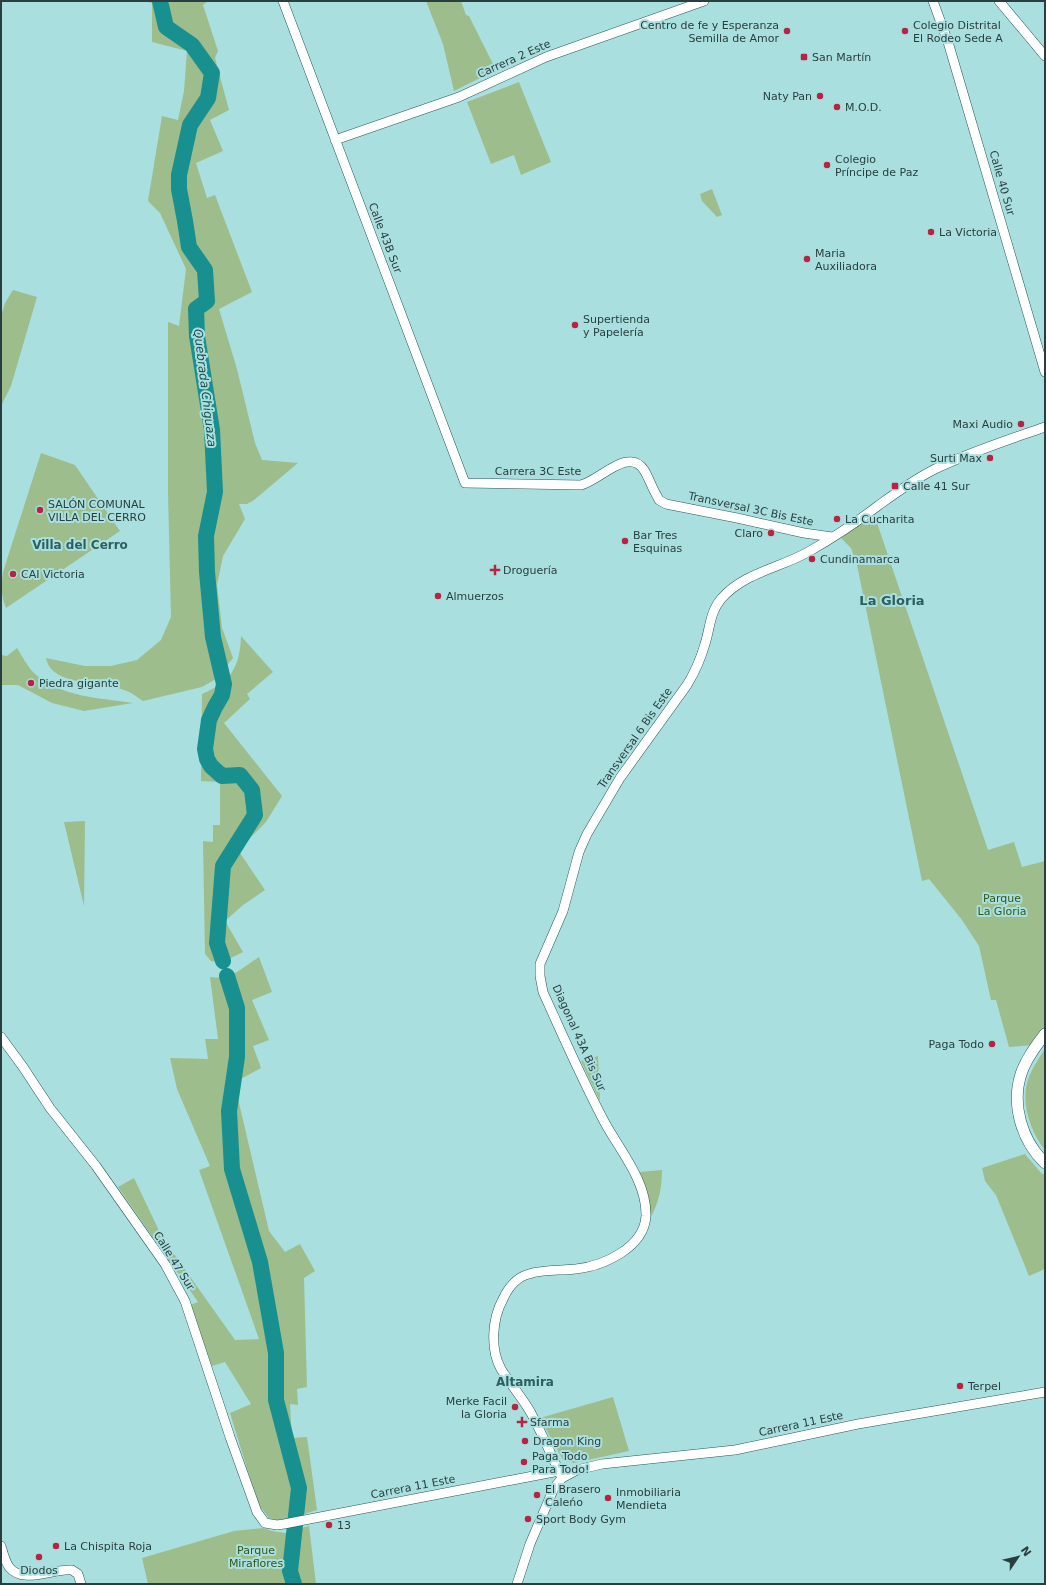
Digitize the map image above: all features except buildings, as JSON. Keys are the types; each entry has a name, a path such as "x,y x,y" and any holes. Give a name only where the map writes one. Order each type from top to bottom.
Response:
{"main road":[{"path":"1045,1034 1026,1063 1019,1080 1017,1100 1018,1111 1027,1138 1045,1163"}],"street":[{"name":"Calle 43B Sur","path":"283,1 465,483"},
{"name":"Carrera 2 Este","path":"335,140 459,97 546,57 704,1"},
{"name":"Calle 40 Sur","path":"933,1 950,50 1045,372"},
{"path":"999,1 1045,56"},
{"name":"Transversal 6 Bis Este","path":"603,806 623,773 687,685 702,654 713,612 721,599 740,583 798,557 832,537 899,490 935,469 998,443 1045,427"},
{"name":"Carrera 3C Este","path":"465,483 581,485 590,482 621,463 630,461 636,463 644,469 659,500 666,504"},
{"name":"Transversal 3C Bis Este","path":"666,504 804,533 832,537"},
{"name":"Diagonal 43A Bis Sur","path":"561,1474 531,1414 502,1370 496,1355 494,1328 502,1300 512,1286 522,1277 534,1273 577,1269 597,1264 616,1256 626,1249 642,1232 646,1216 644,1196 641,1187 605,1123 574,1060 543,992 540,976 541,960 566,904 579,852 603,806"},
{"name":"Calle 47 Sur","path":"1,1037 24,1067 50,1108 96,1166 165,1264 185,1301 230,1437 257,1512 265,1523 271,1524"},
{"name":"Carrera 11 Este","path":"271,1524 284,1524 561,1474 591,1466 735,1450 858,1424 1045,1392"},
{"path":"517,1584 523,1563 542,1514 561,1474"},
{"path":"1,1546 9,1567 19,1575 28,1577 66,1570 75,1571 81,1584"}],"green space":[{"path":"143,1 167,1 168,3 171,1 208,1 203,5 218,51 215,58 229,110 210,120 223,151 196,163 207,198 215,195 252,292 219,309 237,369 255,443 262,460 298,463 254,500 247,504 239,504 245,519 223,556 217,585 222,628 233,658 216,679 202,687 143,701 129,692 115,687 79,682 57,674 50,667 46,658 85,666 111,666 137,660 161,640 171,617 168,492 168,322 179,326 186,269 160,213 148,201 162,116 178,120 184,91 187,51 152,42 152,3"},
{"path":"426,1 461,1 466,15 469,16 496,70 454,91 443,44"},
{"path":"519,82 551,162 521,175 514,155 491,164 467,102"},
{"path":"712,189 722,215 717,217 702,201 700,194"},
{"path":"13,290 37,297 11,386 1,406 1,316 5,303"},
{"path":"41,453 75,465 120,531 6,608 2,591 3,572"},
{"name":"Parque La Gloria","path":"874,514 988,850 1014,842 1022,867 1045,861 1045,1027 1032,1045 1009,1047 996,1000 991,1000 979,946 962,920 929,879 922,881 857,565 851,548 841,538"},
{"path":"241,636 273,672 247,694 250,699 224,723 282,796 266,822 238,850 265,890 243,905 225,921 243,952 221,963 211,961 205,954 203,841 213,842 213,825 220,825 220,782 201,781 202,694 227,679 232,672 239,656"},
{"path":"17,648 34,673 44,681 56,687 68,692 94,698 133,703 84,711 52,703 18,685 1,685 1,655 7,656"},
{"path":"85,821 84,906 64,822"},
{"path":"259,957 272,992 252,1000 269,1040 253,1046 261,1068 237,1081 236,1090 269,1231 285,1252 300,1244 315,1271 304,1278 307,1387 297,1389 298,1405 290,1404 292,1438 307,1437 317,1510 281,1521 269,1518 258,1504 230,1413 251,1404 225,1362 212,1366 190,1305 198,1302 118,1187 134,1178 162,1237 235,1340 259,1339 199,1170 210,1166 177,1089 170,1058 208,1059 205,1039 218,1039 210,977 223,978 237,972"},
{"path":"1045,1049 1045,1150 1032,1129 1027,1113 1025,1096 1026,1088 1033,1068"},
{"path":"598,1056 600,1101 581,1061"},
{"path":"1025,1154 1041,1173 1045,1175 1045,1269 1029,1276 996,1195 985,1181 982,1168"},
{"path":"662,1170 659,1195 656,1207 650,1219 648,1195 640,1172"},
{"path":"613,1397 629,1451 574,1463 563,1460 540,1418"},
{"name":"Parque Miraflores","path":"309,1526 316,1584 148,1584 142,1558 234,1531 263,1528 285,1533"}],"waterway":[{"name":"Quebrada Chiguaza","path":"160,1 166,27 192,45 212,73 208,98 190,125 179,175 179,189 189,247 205,270 207,301 196,309 197,336 212,430 215,492 206,536 207,572 213,637 224,684 222,695 209,720 205,749 207,759 211,766 222,776 240,775 252,790 255,815 223,866 217,943 223,961"},
{"path":"227,976 237,1008 237,1057 229,1111 232,1169 260,1262 276,1353 276,1400 299,1488 290,1571 294,1584"}],"place":[{"name":"Centro de fe y Esperanza Semilla de Amor","path":"787,31"},
{"name":"Colegio Distrital El Rodeo Sede A","path":"905,31"},
{"name":"San Martín","path":"804,57"},
{"name":"Naty Pan","path":"820,96"},
{"name":"M.O.D.","path":"837,107"},
{"name":"Colegio Príncipe de Paz","path":"827,165"},
{"name":"La Victoria","path":"931,232"},
{"name":"Maria Auxiliadora","path":"807,259"},
{"name":"Supertienda y Papelería","path":"575,325"},
{"name":"Maxi Audio","path":"1021,424"},
{"name":"Surti Max","path":"990,458"},
{"name":"Calle 41 Sur","path":"895,486"},
{"name":"SALÓN COMUNAL VILLA DEL CERRO","path":"40,510"},
{"name":"La Cucharita","path":"837,519"},
{"name":"Claro","path":"771,533"},
{"name":"Bar Tres Esquinas","path":"625,541"},
{"name":"Cundinamarca","path":"812,559"},
{"name":"Droguería","path":"495,570"},
{"name":"CAI Victoria","path":"13,574"},
{"name":"Almuerzos","path":"438,596"},
{"name":"Piedra gigante","path":"31,683"},
{"name":"Paga Todo","path":"992,1044"},
{"name":"Terpel","path":"960,1386"},
{"name":"Merke Facil la Gloria","path":"515,1407"},
{"name":"Sfarma","path":"522,1422"},
{"name":"Dragon King","path":"525,1441"},
{"name":"Paga Todo Para Todo!","path":"524,1462"},
{"name":"El Brasero Caleńo","path":"537,1495"},
{"name":"Inmobiliaria Mendieta","path":"608,1498"},
{"name":"Sport Body Gym","path":"528,1519"},
{"name":"13","path":"329,1525"},
{"name":"La Chispita Roja","path":"56,1546"},
{"name":"Diodos","path":"39,1557"}],"district":[{"name":"Villa del Cerro","path":"80,545"},
{"name":"La Gloria","path":"892,600"},
{"name":"Altamira","path":"525,1382"}]}
